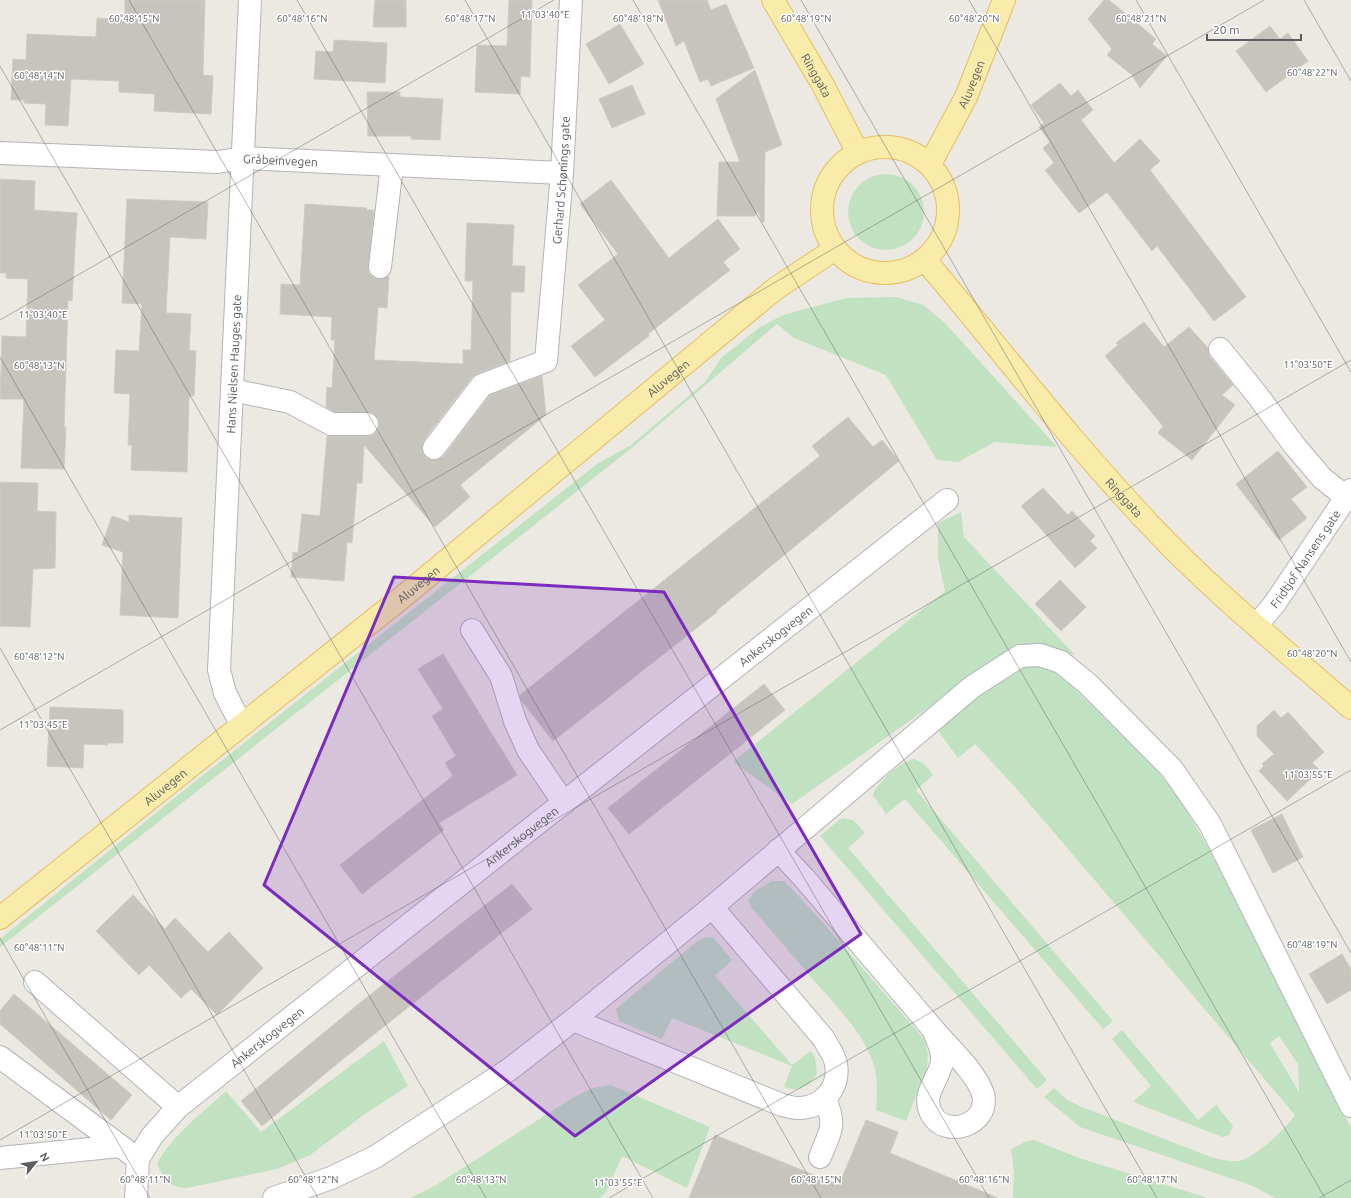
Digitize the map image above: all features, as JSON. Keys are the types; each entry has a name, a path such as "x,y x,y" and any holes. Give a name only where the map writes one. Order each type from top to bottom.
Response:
{"main road":[{"name":"Ringgata","path":"773,0 824,88 858,153"},
{"name":"Aluvegen","path":"930,164 966,97 1004,0"},
{"path":"894,147 911,152 930,164 945,189 949,211 948,223 940,243 925,260 902,272 880,274 851,264 834,249 823,224 822,202 832,175 849,158 872,148 894,147"},
{"name":"Aluvegen","path":"0,918 489,526 775,289 834,249"},
{"name":"Ringgata","path":"925,260 1094,464 1153,528 1200,575 1351,708"}],"street":[{"name":"Hans Nielsen Hauges gate","path":"242,724 225,693 219,670 250,0"},
{"name":"Gerhard Schønings gate","path":"434,448 482,385 546,361 562,173 571,0"},
{"name":"Gråbeinvegen","path":"0,153 218,162 243,158 562,173"},
{"path":"380,267 392,165"},
{"path":"1220,348 1303,456 1322,478 1349,494"},
{"path":"232,390 290,402 331,424 368,424"},
{"name":"Fridtjof Nansens gate","path":"1257,626 1275,603 1349,494"},
{"name":"Ankerskogvegen","path":"136,1198 138,1159 152,1136 178,1106 947,500"},
{"path":"472,630 501,676 515,721 528,750 564,803"},
{"path":"274,1198 331,1178 375,1157 510,1069 712,907 972,687 1020,656 1040,655 1061,662 1088,684 1172,769 1210,824 1351,1106"},
{"path":"778,850 804,878 933,1029"},
{"path":"573,1020 782,1105 799,1108 814,1106 825,1099 831,1092 835,1082 836,1064 824,1039 712,907"},
{"path":"35,982 178,1106"},
{"path":"0,1057 138,1159"},
{"path":"820,1157 833,1126 831,1113 825,1099"},
{"path":"0,1158 120,1146"}],"highlighted area":[{"path":"394,577 664,592 861,934 575,1136 264,885"}],"green space":[{"path":"886,174 901,177 913,185 921,197 924,212 921,227 913,239 901,247 886,250 871,247 859,239 851,227 848,212 851,197 859,185 871,177"},
{"path":"896,297 923,305 945,323 1057,447 995,442 958,462 937,460 886,375 794,338 777,324 633,447 0,947 0,939 182,792 597,464 631,445 705,382 722,357 760,327 783,315 846,298"},
{"path":"961,512 964,537 1075,655 1030,645 973,676 792,804 733,762 945,591 938,558 938,523"},
{"path":"1034,663 1049,668 1076,690 1154,767 1179,798 1209,849 1351,1128 1351,1198 1275,1198 1253,1186 1080,1127 1044,1097 1054,1088 1067,1100 1082,1107 1211,1157 1231,1161 1238,1161 1253,1155 1278,1135 1295,1115 1016,788 975,744 958,758 936,728 957,709 1020,666","holes":["1279,1036 1298,1064 1299,1092 1270,1043"]},
{"path":"914,759 923,763 933,775 916,790 1113,1021 1103,1029 905,799 886,814 873,795 875,790 896,768"},
{"path":"844,818 853,820 865,833 848,848 1047,1080 1037,1089 820,836 839,820"},
{"path":"772,881 784,881 818,917 925,1040 928,1055 927,1069 906,1121 876,1110 876,1075 871,1057 865,1044 849,1020 751,907 748,900 755,891"},
{"path":"705,937 714,938 732,960 715,976 792,1065 811,1051 815,1057 817,1073 807,1085 794,1089 784,1087 792,1066 672,1018 662,1039 619,1021 616,1009 696,942"},
{"path":"1122,1030 1198,1120 1216,1105 1233,1126 1229,1135 1222,1137 1136,1103 1134,1101 1151,1086 1112,1039"},
{"path":"384,1041 408,1086 365,1114 310,1155 277,1169 187,1188 175,1186 167,1182 164,1178 157,1163 171,1143 188,1125 226,1091 261,1132"},
{"path":"611,1085 710,1127 687,1188 622,1156 606,1192 600,1198 411,1198 436,1185 574,1097 593,1088"},
{"path":"1034,1140 1079,1158 1208,1198 1013,1198 1014,1172 1011,1149 1027,1141"}],"building":[{"path":"125,0 205,0 203,75 213,76 211,114 154,111 155,94 119,92 119,81 71,79 68,126 45,125 46,104 24,103 24,100 11,100 13,59 26,60 27,34 96,37 97,18 125,20"},
{"path":"375,0 406,0 406,27 373,27"},
{"path":"509,0 532,0 530,77 521,76 520,94 475,92 477,45 507,46"},
{"path":"658,0 707,0 711,10 726,4 754,68 711,86 708,79 700,82 684,41 676,46"},
{"path":"1104,0 1109,0 1156,39 1152,44 1167,56 1140,88 1132,75 1107,55 1112,49 1088,19"},
{"path":"620,24 644,64 609,84 586,44"},
{"path":"1270,26 1280,39 1288,33 1308,61 1266,92 1236,51"},
{"path":"334,40 387,43 385,83 314,79 316,51 333,52"},
{"path":"755,70 782,145 765,152 764,222 762,222 758,211 755,216 717,216 719,162 740,162 716,99"},
{"path":"1060,83 1071,96 1078,90 1093,110 1081,120 1114,163 1140,139 1160,161 1150,170 1246,297 1214,321 1157,246 1152,251 1107,192 1079,213 1045,170 1054,163 1043,148 1050,142 1039,127 1044,123 1031,105"},
{"path":"632,85 645,114 612,128 599,99"},
{"path":"367,92 400,92 400,97 443,99 440,140 411,139 411,136 368,136"},
{"path":"0,179 35,181 34,210 77,213 72,301 68,300 64,469 21,468 24,399 0,399 2,336 26,337 28,279 6,278 6,273 0,273"},
{"path":"611,180 669,258 718,219 740,249 723,262 730,270 648,334 649,336 595,377 571,346 605,320 578,285 618,254 580,204"},
{"path":"127,199 208,202 206,239 170,237 166,313 191,314 189,350 196,351 194,396 189,396 187,472 131,470 132,445 128,445 130,394 114,393 116,350 139,351 142,304 122,303"},
{"path":"305,204 367,208 366,210 374,210 368,272 372,277 378,279 389,276 387,308 378,307 374,360 463,364 463,350 471,350 473,281 465,281 467,223 514,225 512,266 525,266 524,292 511,292 510,361 478,373 472,377 424,440 422,452 427,458 433,460 444,456 490,395 542,376 546,415 460,485 470,497 435,527 364,445 362,483 357,483 352,543 347,542 344,581 291,577 293,552 298,553 302,514 320,516 327,436 373,435 378,431 379,424 378,418 373,413 334,412 326,407 327,387 332,388 335,340 331,340 332,317 280,314 281,284 300,285"},
{"path":"1144,322 1164,347 1189,327 1208,348 1210,357 1233,385 1222,395 1235,405 1192,460 1158,433 1163,426 1105,356 1118,345 1116,343"},
{"path":"848,417 873,447 882,440 899,461 716,611 717,612 553,741 521,700 520,695 820,456 812,446"},
{"path":"1278,451 1307,487 1291,499 1307,518 1279,540 1236,484"},
{"path":"0,482 38,483 37,511 56,512 55,568 33,569 30,627 0,626"},
{"path":"1043,488 1068,515 1072,511 1095,536 1090,541 1097,548 1075,568 1021,506"},
{"path":"129,515 182,518 178,618 120,615 123,552 102,545 112,516 129,522"},
{"path":"1060,580 1086,607 1061,631 1035,604"},
{"path":"443,654 517,775 439,823 444,830 362,894 340,865 453,776 445,763 456,756 432,716 443,709 418,669"},
{"path":"764,684 785,710 629,834 608,808"},
{"path":"50,707 123,710 123,743 107,743 108,745 84,744 83,768 47,766"},
{"path":"1274,710 1281,718 1288,712 1324,752 1312,763 1320,770 1287,801 1259,771 1264,766 1262,764 1274,754 1257,736 1257,726"},
{"path":"1282,814 1303,857 1273,873 1251,830"},
{"path":"512,884 532,909 343,1059 262,1126 241,1101 361,1002"},
{"path":"133,895 165,929 175,918 208,952 229,932 263,968 217,1015 191,989 181,998 149,965 139,975 96,931"},
{"path":"1342,954 1351,969 1351,990 1327,1004 1309,974"},
{"path":"14,994 132,1095 111,1120 0,1024 0,1011"},
{"path":"866,1120 898,1132 890,1153 998,1198 689,1198 715,1135 839,1185"}]}
